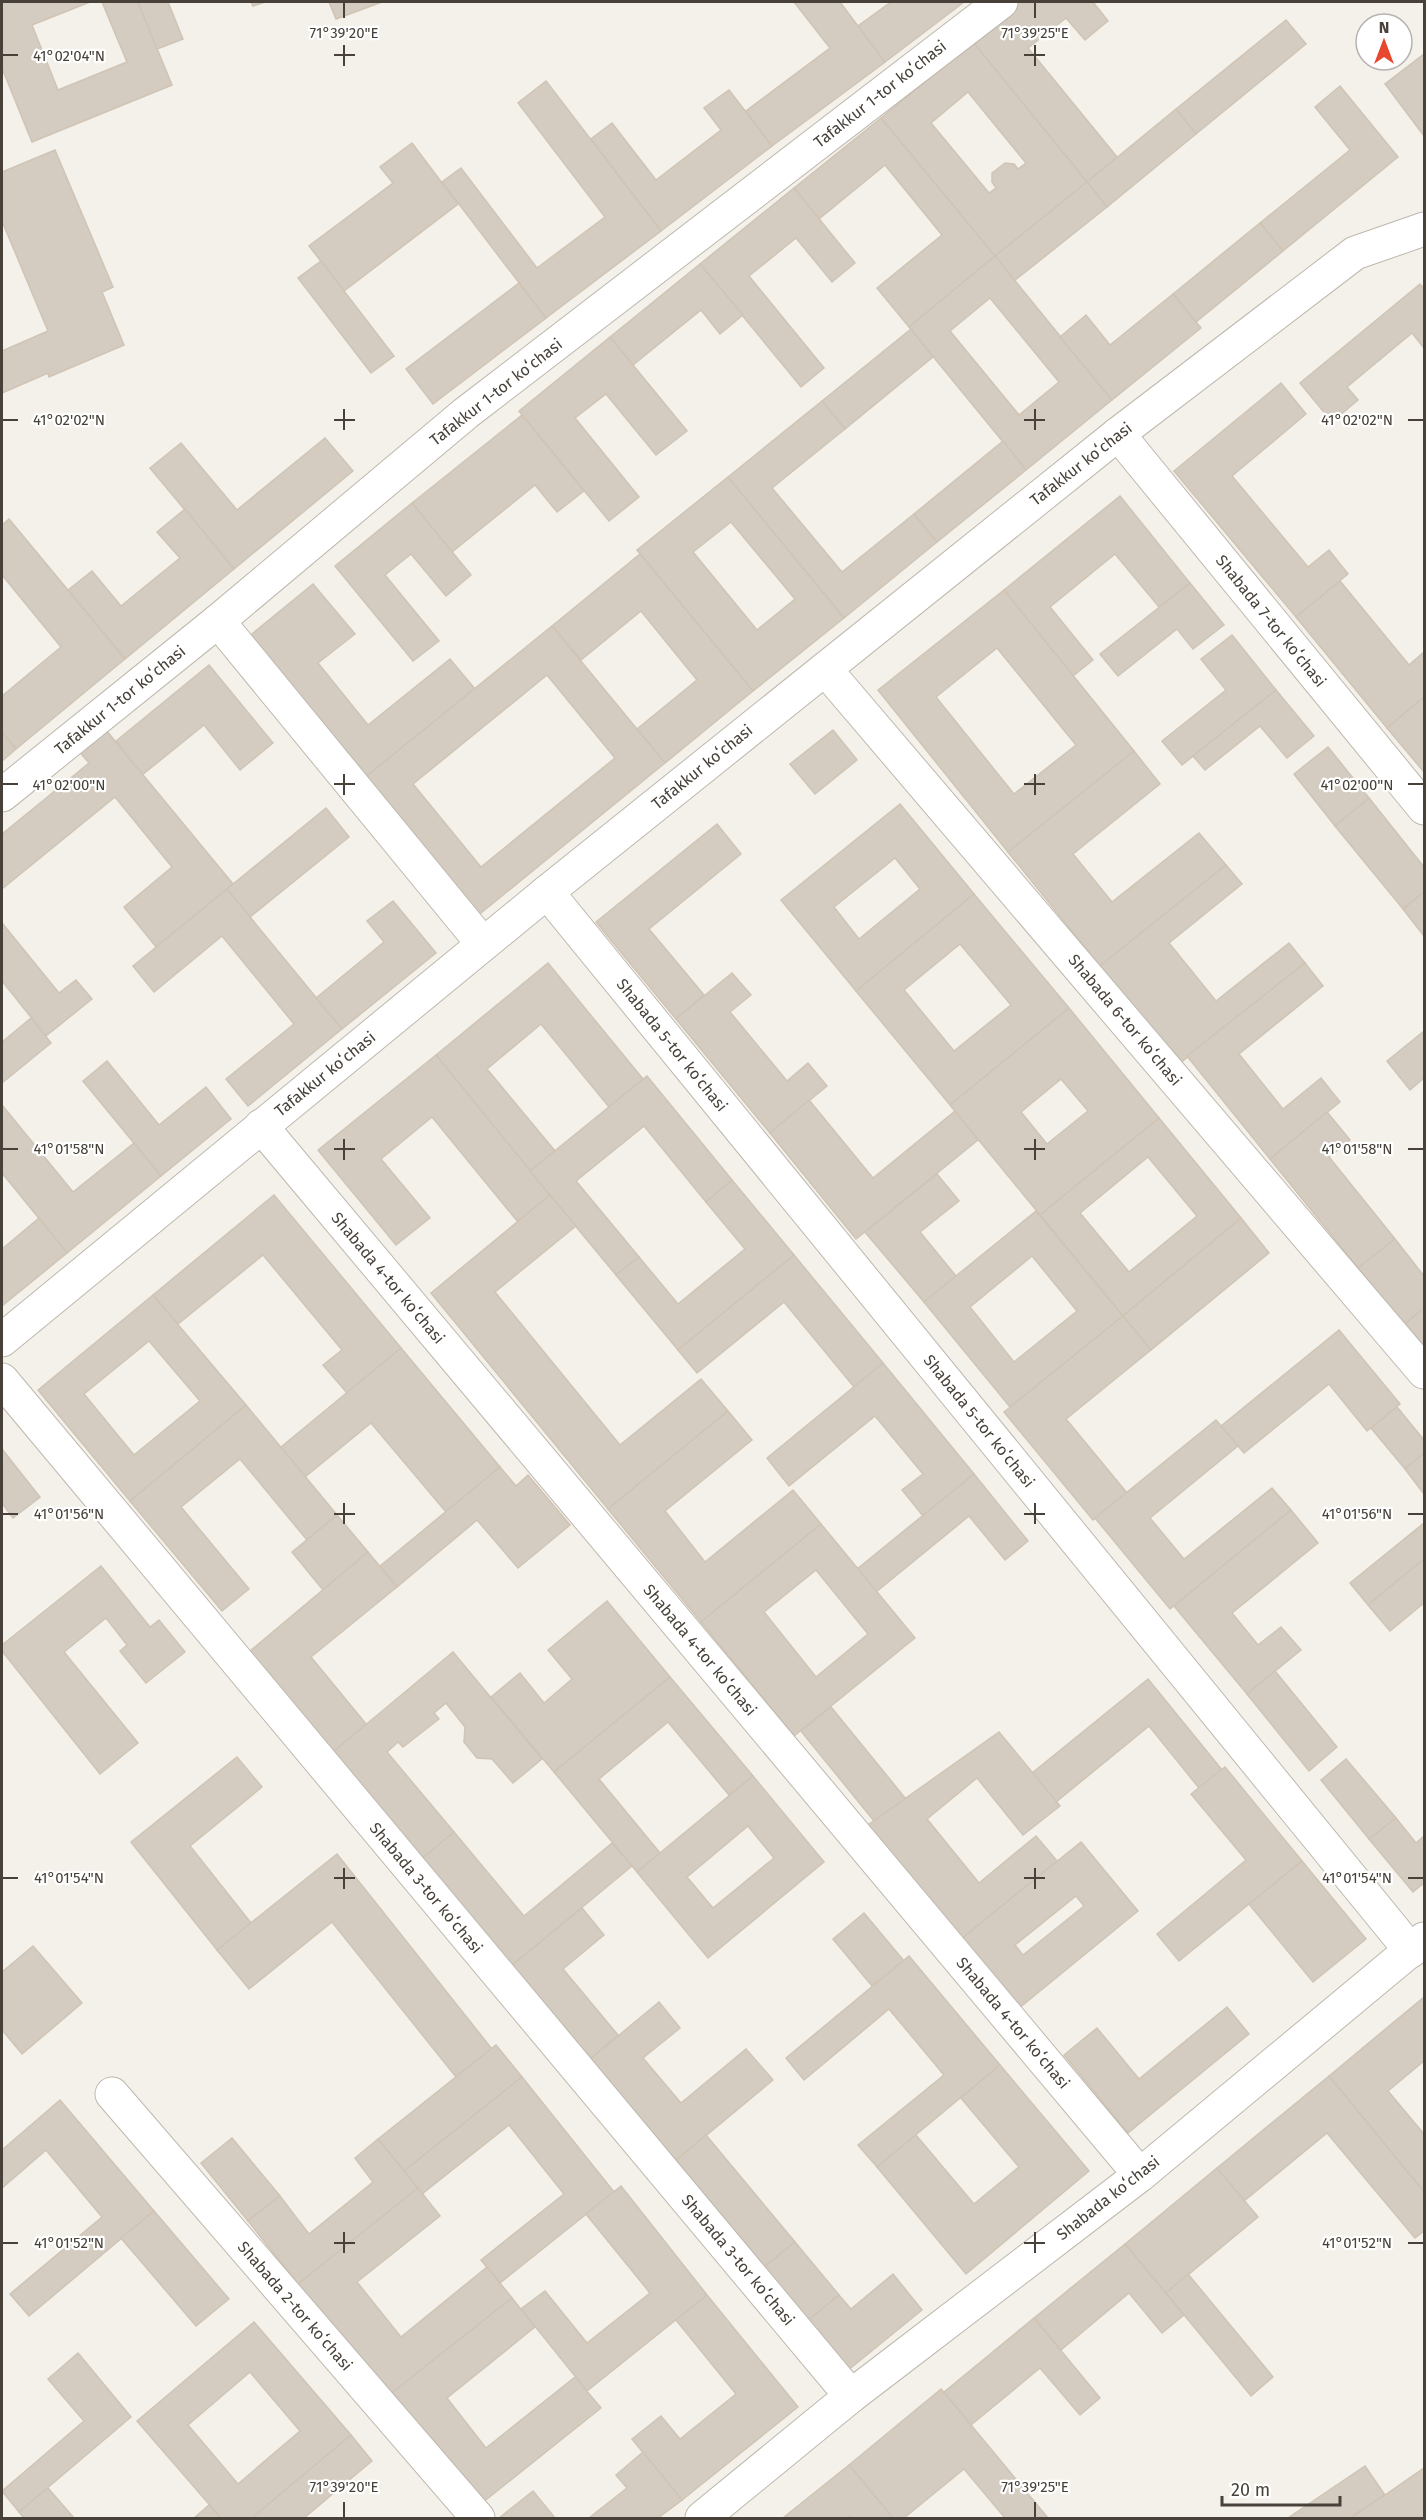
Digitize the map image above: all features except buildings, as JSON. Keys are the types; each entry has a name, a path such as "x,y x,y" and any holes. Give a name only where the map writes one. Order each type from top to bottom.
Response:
{"street":[{"name":"Tafakkur 1-tor koʻchasi","path":"2,795 218,621 466,413 1001,2"},
{"name":"Tafakkur koʻchasi","path":"2,1340 547,892 1118,434 1355,253 1424,230"},
{"name":"Shabada 7-tor koʻchasi","path":"1118,434 1425,808"},
{"path":"218,621 483,944"},
{"name":"Shabada 6-tor koʻchasi","path":"825,669 1425,1372"},
{"name":"Shabada 5-tor koʻchasi","path":"547,892 1418,1945"},
{"name":"Shabada 4-tor koʻchasi","path":"261,1126 1140,2175"},
{"name":"Shabada 3-tor koʻchasi","path":"2,1380 852,2396"},
{"name":"Shabada koʻchasi","path":"702,2518 852,2396 1140,2175 1418,1945"},
{"name":"Shabada 2-tor koʻchasi","path":"112,2094 478,2518"}]}
